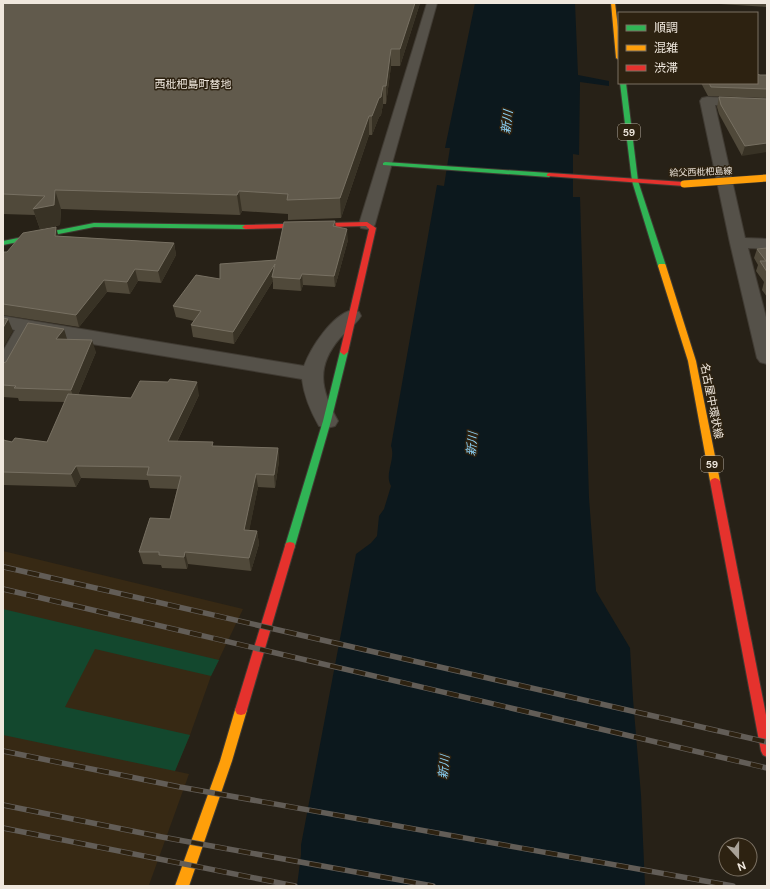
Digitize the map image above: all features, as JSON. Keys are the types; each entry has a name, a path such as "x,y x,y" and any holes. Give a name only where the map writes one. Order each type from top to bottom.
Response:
{"street":[{"path":"368,224 432,3"},
{"path":"613,3 618,49"},
{"name":"名古屋中環状線","path":"623,84 635,181 692,361 759,664 767,751"},
{"path":"767,103 707,101 738,243 767,358"},
{"name":"給父西枇杷島線","path":"385,164 684,184 767,178"},
{"path":"3,243 94,225 249,227 368,224 373,228 327,421 226,761 182,886"},
{"path":"738,243 767,244"},
{"path":"327,421 320,408 312,374 319,353 337,329 352,316"},
{"path":"3,322 312,374"},
{"path":"3,369 26,327"}],"shaded area":[{"path":"3,551 243,609 211,676 190,735 175,771 189,774 149,885 155,886 3,886"}],"green space":[{"path":"3,609 219,660 211,676 95,649 65,707 190,735 175,771 3,735"}],"water":[{"name":"新川","path":"475,3 575,3 578,75 609,81 609,86 580,82 579,155 573,154 573,197 580,197 589,498 596,591 630,648 641,795 645,886 297,886 301,845 356,554 371,543 377,536 379,516 384,509 391,486 389,481 389,471 392,456 391,446 437,185 444,186 450,148 445,148"}],"building":[{"path":"3,3 415,3 400,49 391,49 386,86 383,86 381,97 379,98 372,116 369,116 340,198 287,200 288,194 239,191 237,195 55,190 54,205 33,209 45,196 3,194"},
{"path":"758,74 767,75 767,89 711,87 710,84 758,84"},
{"path":"719,97 767,99 767,143 745,146 721,105"},
{"path":"335,221 333,226 347,229 334,276 302,274 300,279 272,277 275,264 233,332 191,325 201,311 173,306 196,275 220,279 220,264 276,260 284,222"},
{"path":"56,227 55,236 174,243 158,271 135,269 127,282 104,280 76,315 3,304 3,252 7,252 23,233"},
{"path":"767,248 767,272 760,261 766,261 757,249"},
{"path":"3,318 8,319 3,328"},
{"path":"28,323 64,329 56,339 92,340 71,390 14,388 16,386 3,385 3,363 6,362"},
{"path":"170,379 197,382 168,441 213,442 212,446 278,448 274,475 256,474 244,530 257,531 249,558 185,552 184,557 159,555 159,552 139,552 150,518 170,519 181,476 147,475 149,467 76,466 71,474 3,472 3,440 12,442 15,438 47,442 68,394 131,398 140,381 168,382"}],"railway":[{"path":"3,567 8,568"},
{"path":"4,567 767,742"},
{"path":"3,589 767,768"},
{"path":"3,751 180,787 733,886"},
{"path":"3,805 162,837 433,886"},
{"path":"3,828 295,886"}],"traffic: fast":[{"path":"623,84 635,181 662,266"},
{"path":"385,164 549,175"},
{"path":"3,243 94,225 245,227"},
{"path":"290,546 327,421 344,352"}],"traffic: slow":[{"path":"613,3 618,49"},
{"path":"684,184 767,178"},
{"path":"662,266 692,361 715,481"},
{"path":"182,886 226,761 241,710"}],"traffic: jam":[{"path":"549,175 684,184"},
{"path":"245,227 367,224 373,228 344,352"},
{"path":"715,481 767,751"},
{"path":"241,710 290,546"}],"district":[{"name":"西枇杷島町替地","path":"193,84"}]}
